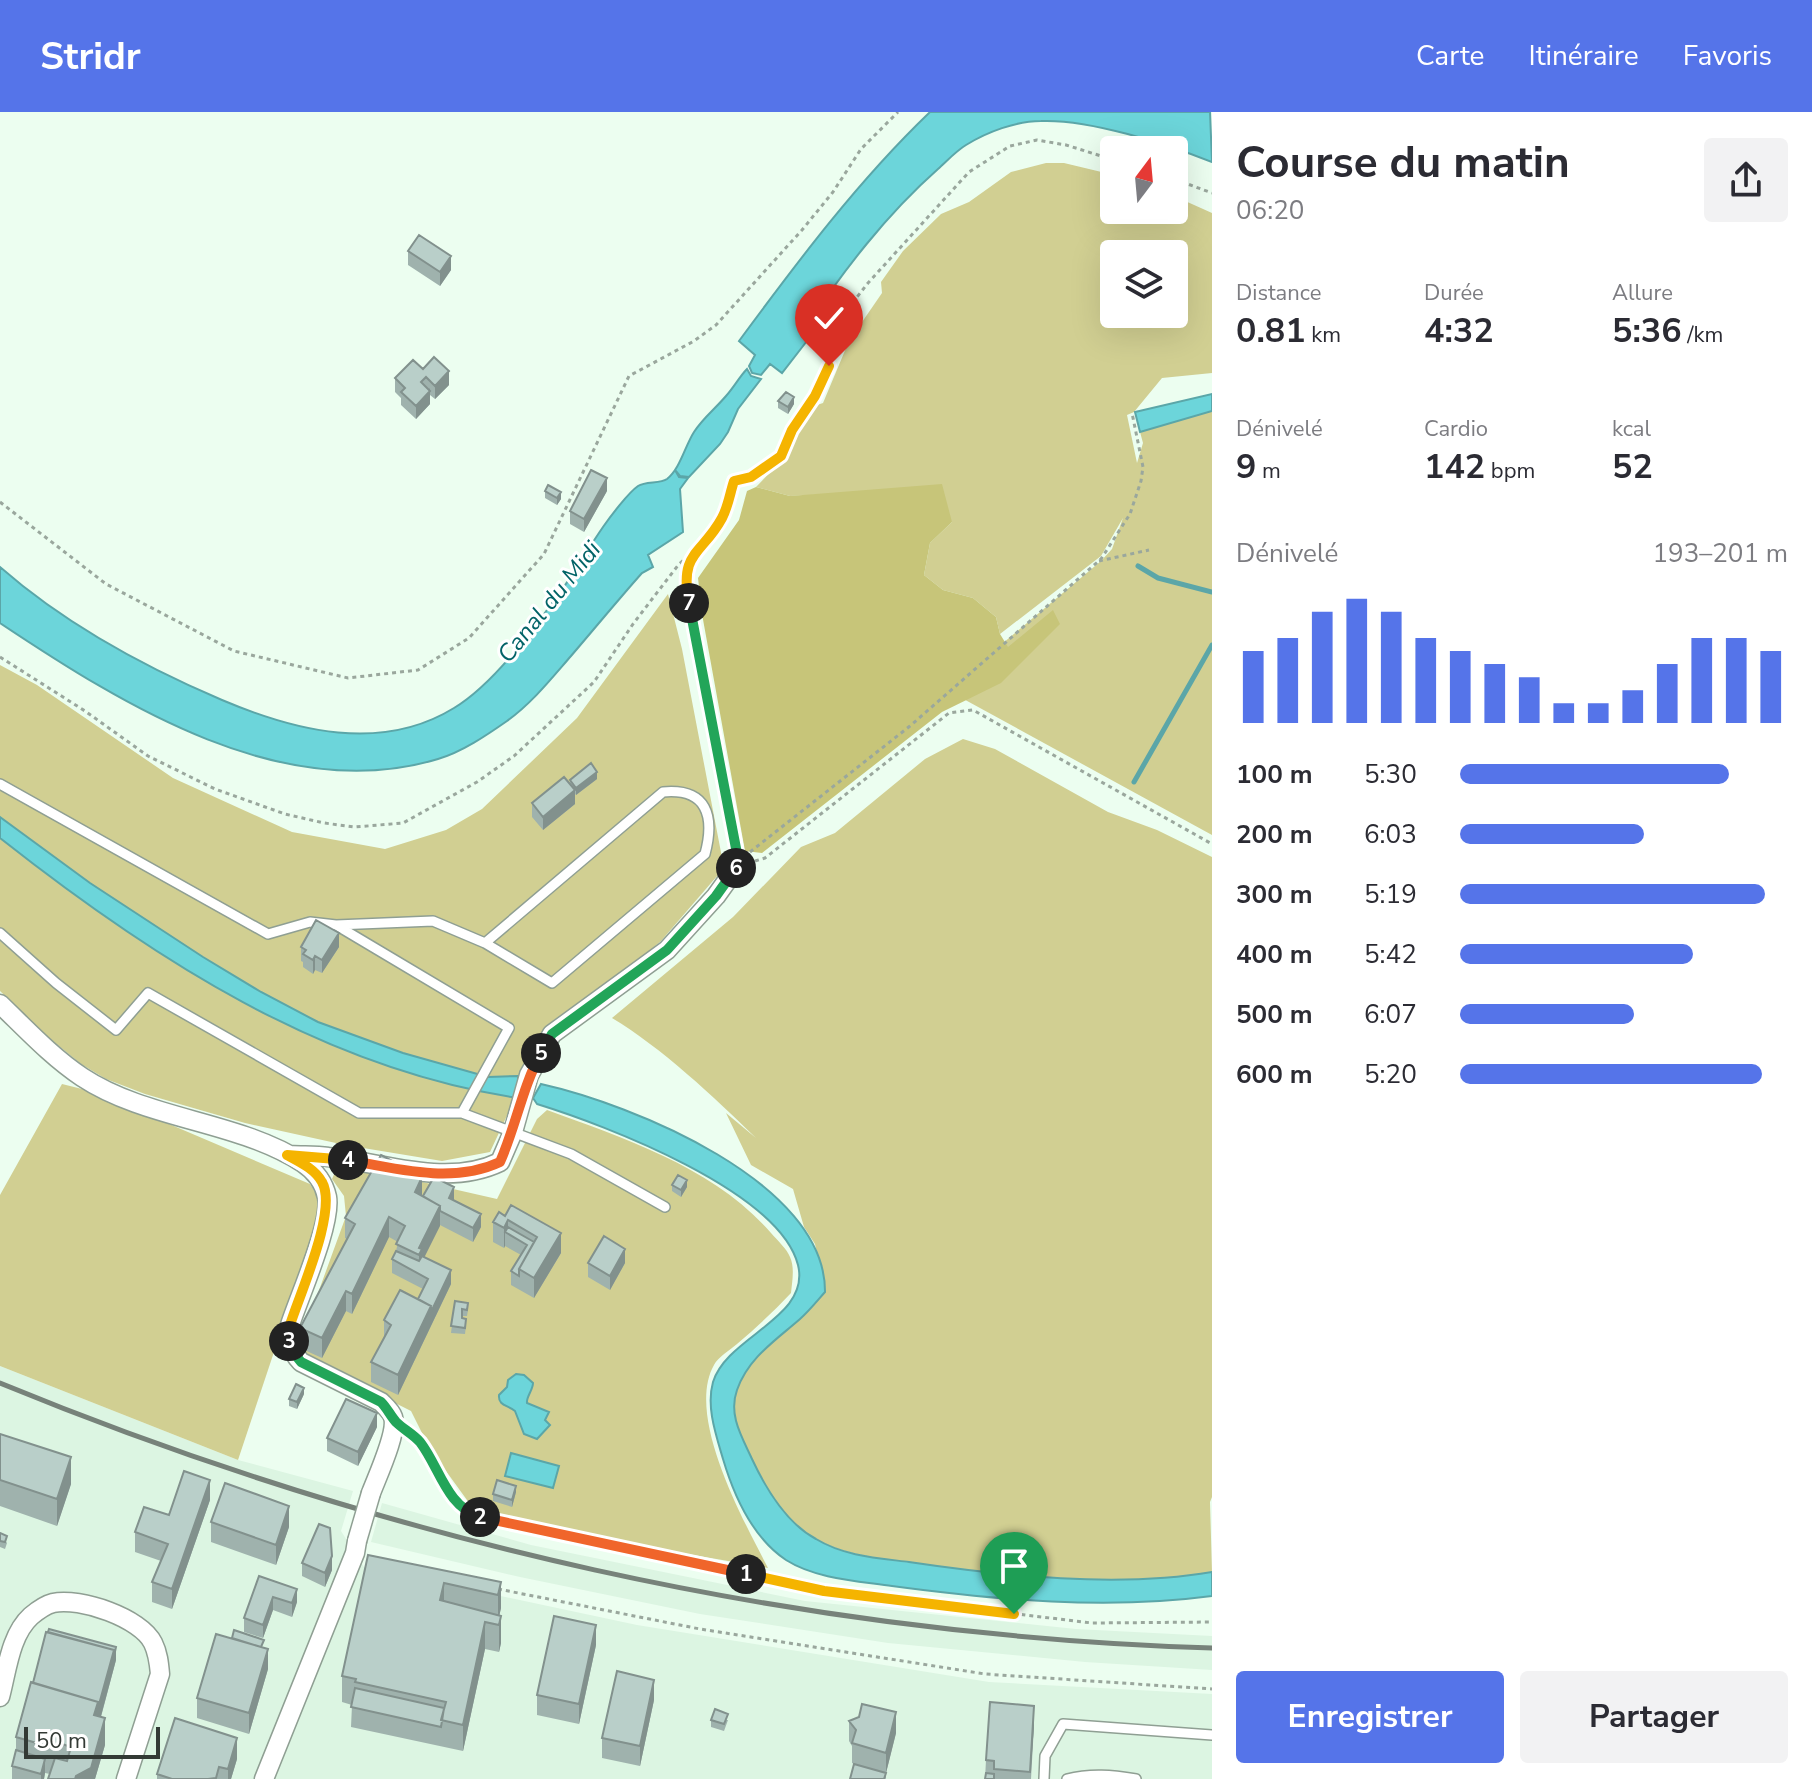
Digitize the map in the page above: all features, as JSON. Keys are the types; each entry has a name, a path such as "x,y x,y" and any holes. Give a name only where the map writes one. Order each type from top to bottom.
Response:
{"street":[{"path":"287,1155 329,1157 451,1174 485,1169 500,1162 513,1132 529,1075 552,1034 667,950 716,896 739,864"},
{"path":"0,1004 73,1070 115,1095 268,1145 304,1164 322,1181 328,1199 326,1219 290,1325 289,1342 301,1362 381,1402 394,1420 357,1541 264,1779"},
{"path":"0,1697 17,1635 23,1625 52,1603 85,1605 136,1624 153,1641 160,1674 126,1779"}],"lane":[{"path":"0,784 268,934 310,922 336,925 433,921 485,943 552,983 705,854 710,833 707,813 699,799 682,790 663,792 485,943"},
{"path":"336,925 509,1028 462,1113"},
{"path":"0,933 56,983 116,1030 148,993 359,1113 462,1113 571,1154 665,1207"},
{"path":"1044,1779 1045,1756 1063,1724 1212,1735"},
{"path":"1067,1779 1106,1774 1136,1779"}],"path":[{"path":"0,502 106,584 234,651 348,678 418,670 469,638 544,554 629,376 694,341 716,325 802,230 833,192 861,149 898,112"},
{"path":"0,657 148,756 215,789 285,814 324,823 355,827 403,823 477,782 514,756 594,682 679,564 691,556 722,518 734,481 751,477 781,456 792,430 815,396 829,366 832,329 868,283 969,172 1010,146 1037,140 1100,156"},
{"path":"1188,184 1212,193"},
{"path":"739,864 759,842 910,726 1099,561 1130,514 1141,481 1143,467 1132,413"},
{"path":"1099,561 1149,550"},
{"path":"691,556 687,593 739,864"},
{"path":"739,864 765,858 949,713 973,710 1212,844"},
{"path":"394,1420 418,1439 436,1465 456,1505 498,1523 824,1591 1092,1623 1212,1622"},
{"path":"498,1589 700,1629 985,1674 1212,1689"}],"shaded area":[{"path":"1046,163 1064,163 1100,172 1100,224 1188,224 1188,202 1212,213 1212,373 1162,378 1134,412 1127,415 1137,463 1143,443 1140,432 1212,411 1212,835 947,690 1101,561 1112,549 1123,518 1101,556 1000,634 996,617 973,598 943,590 924,575 930,543 952,522 854,493 790,496 756,487 784,458 811,407 823,403 849,341 882,293 881,282 903,251 941,214 969,202 1011,172"},
{"path":"942,484 952,522 930,543 924,575 943,590 973,598 996,617 1000,634 1008,647 1053,610 1060,624 1001,683 942,712 762,853 745,851 698,578 739,520 747,491 756,487 790,496"},
{"path":"668,594 682,649 724,868 661,941 627,970 554,1020 529,1056 512,1105 490,1152 442,1161 345,1145 245,1123 145,1094 106,1079 81,1064 43,1033 0,991 0,665 37,685 173,778 292,832 385,849 446,830 482,809 577,718"},
{"path":"963,739 995,749 1108,812 1157,830 1212,857 1212,1572 1102,1580 988,1573 852,1553 827,1545 795,1524 770,1493 744,1443 734,1409 742,1379 755,1359 825,1292 815,1244 804,1227 793,1189 751,1165 726,1113 756,1138 668,1058 612,1018 733,917 801,847 835,833 925,759"},
{"path":"62,1084 94,1092 310,1184 319,1198 319,1217 238,1460 0,1366 0,1195"},
{"path":"547,1110 638,1145 696,1173 749,1210 789,1254 793,1270 791,1293 718,1359 707,1386 707,1412 721,1468 768,1568 480,1518 430,1449 411,1411 306,1358 302,1337 346,1216 344,1196 332,1179 339,1163 497,1199 537,1119"},
{"path":"0,1366 238,1460 353,1491 341,1531 364,1567 637,1625 989,1682 1212,1694 1212,1779 0,1779"},
{"path":"382,1503 531,1545 805,1601 1076,1629 1212,1636 1212,1670 1085,1662 888,1643 700,1614 371,1542"}],"water":[{"path":"930,112 1210,112 1212,162 1188,153 1188,136 1134,136 1061,121 1022,123 983,136 955,153 883,224 805,328 810,337 782,373 770,364 761,375 752,373 749,366 755,355 739,341 853,194"},
{"path":"747,369 751,376 761,379 738,409 720,444 689,477 680,476 675,470 679,477 688,478 680,489 683,532 648,555 653,567 642,573 525,706 483,737 447,756 380,770 322,769 264,758 207,739 152,714 0,623 0,567 51,607 105,642 163,673 250,711 308,728 338,732 397,730 426,722 454,708 499,669 552,603 619,505 638,486 664,481 672,475 698,427"},
{"path":"1212,394 1212,411 1140,432 1135,412"},
{"path":"0,817 90,883 261,992 318,1022 403,1053 488,1077 518,1076 518,1098 446,1083 376,1062 308,1035 243,1002 118,925 0,838"},
{"path":"541,1084 623,1109 717,1154 759,1183 794,1216 817,1252 825,1292 748,1368 737,1390 734,1408 740,1434 764,1482 786,1515 805,1532 827,1545 861,1555 1022,1576 1100,1580 1176,1577 1212,1572 1212,1596 1092,1603 931,1591 810,1571 774,1551 754,1528 739,1501 713,1421 711,1392 721,1366 781,1313 792,1299 799,1283 798,1265 784,1238 759,1212 725,1187 644,1145 537,1104 533,1098"},
{"path":"516,1374 524,1375 533,1383 527,1403 549,1412 545,1420 550,1425 537,1439 524,1434 515,1411 499,1399 508,1380"},
{"path":"511,1453 559,1466 553,1488 505,1476"}],"building":[{"path":"419,235 451,256 440,272 408,251"},
{"path":"434,357 449,371 435,386 426,377 421,382 430,391 416,406 401,392 405,388 395,378 413,360 423,369"},
{"path":"786,392 794,397 788,407 778,401"},
{"path":"591,470 607,478 584,519 570,511"},
{"path":"548,485 561,492 557,498 545,491"},
{"path":"591,763 597,772 576,788 570,780"},
{"path":"564,777 575,790 543,817 532,803"},
{"path":"316,920 339,933 322,960 315,956 313,960 303,954 306,950 301,947"},
{"path":"381,1155 422,1177 415,1192 440,1206 419,1248 422,1249 419,1255 396,1244 405,1226 389,1217 352,1294 346,1291 322,1338 300,1328 355,1224 345,1218"},
{"path":"678,1175 687,1180 681,1190 672,1185"},
{"path":"434,1177 454,1187 449,1198 481,1214 473,1228 440,1211 440,1206 423,1196"},
{"path":"511,1205 561,1233 534,1278 519,1269 537,1237 508,1220 504,1228 493,1222 499,1212 505,1216"},
{"path":"508,1227 534,1242 519,1269 519,1276 511,1271 527,1245 505,1232"},
{"path":"604,1236 625,1249 610,1276 588,1263"},
{"path":"396,1251 419,1261 422,1256 451,1270 431,1312 431,1306 418,1299 428,1279 392,1259"},
{"path":"400,1290 431,1306 398,1375 371,1362 391,1325 384,1320"},
{"path":"455,1301 468,1303 467,1310 462,1309 465,1328 451,1326"},
{"path":"296,1384 304,1388 297,1402 289,1399"},
{"path":"346,1399 377,1413 358,1452 327,1438"},
{"path":"0,1434 71,1457 57,1499 0,1480"},
{"path":"184,1471 210,1480 172,1589 152,1582 168,1544 135,1532 144,1507 169,1515"},
{"path":"497,1480 516,1486 512,1500 493,1494"},
{"path":"225,1483 289,1506 276,1545 211,1522"},
{"path":"319,1524 330,1528 332,1556 325,1573 302,1563"},
{"path":"0,1533 7,1536 5,1542 0,1541"},
{"path":"368,1555 501,1582 498,1595 444,1583 440,1600 501,1616 499,1625 485,1622 463,1725 441,1720 446,1702 355,1682 356,1679 342,1676"},
{"path":"259,1576 297,1589 292,1603 273,1597 263,1625 244,1618"},
{"path":"554,1616 596,1625 579,1704 537,1695"},
{"path":"49,1629 116,1647 114,1656 114,1650 48,1632"},
{"path":"234,1630 264,1640 261,1647 232,1638"},
{"path":"46,1632 114,1650 98,1708 98,1702 33,1683"},
{"path":"216,1634 268,1649 249,1713 197,1698"},
{"path":"617,1671 654,1680 640,1746 602,1738"},
{"path":"31,1682 98,1702 94,1715 105,1718 91,1768 75,1779 48,1779 55,1758 67,1761 71,1747 59,1743 57,1749 16,1737"},
{"path":"355,1688 444,1708 441,1727 351,1707"},
{"path":"990,1702 1034,1706 1030,1772 994,1769 994,1761 986,1760"},
{"path":"862,1704 896,1712 886,1753 852,1743 856,1730 849,1721 859,1717"},
{"path":"715,1709 728,1714 724,1724 711,1720"},
{"path":"175,1718 237,1738 228,1769 219,1767 216,1778 208,1779 172,1779 157,1774"},
{"path":"16,1750 45,1759 41,1774 12,1766"},
{"path":"854,1764 886,1773 884,1779 850,1779"},
{"path":"986,1773 994,1774 994,1779 985,1779"}],"waterway":[{"path":"1138,566 1158,578 1212,592"},
{"path":"1134,782 1212,645"}],"railway":[{"path":"0,1383 145,1439 293,1489 443,1533 594,1570 747,1600 902,1623 1057,1639 1212,1648"}],"route":[{"path":"829,366 815,396 792,430 781,456 751,477 734,481 722,518 691,556 686,584 739,864 716,896 667,950 552,1034 529,1075 513,1132 500,1162 485,1169 451,1174 329,1157 287,1155 304,1164 322,1181 328,1199 326,1219 290,1325 289,1342 301,1362 381,1402 394,1420 418,1439 436,1465 456,1505 474,1515 498,1523 824,1591 1014,1614"}],"water label":[{"name":"Canal du Midi","path":"549,602"}]}
